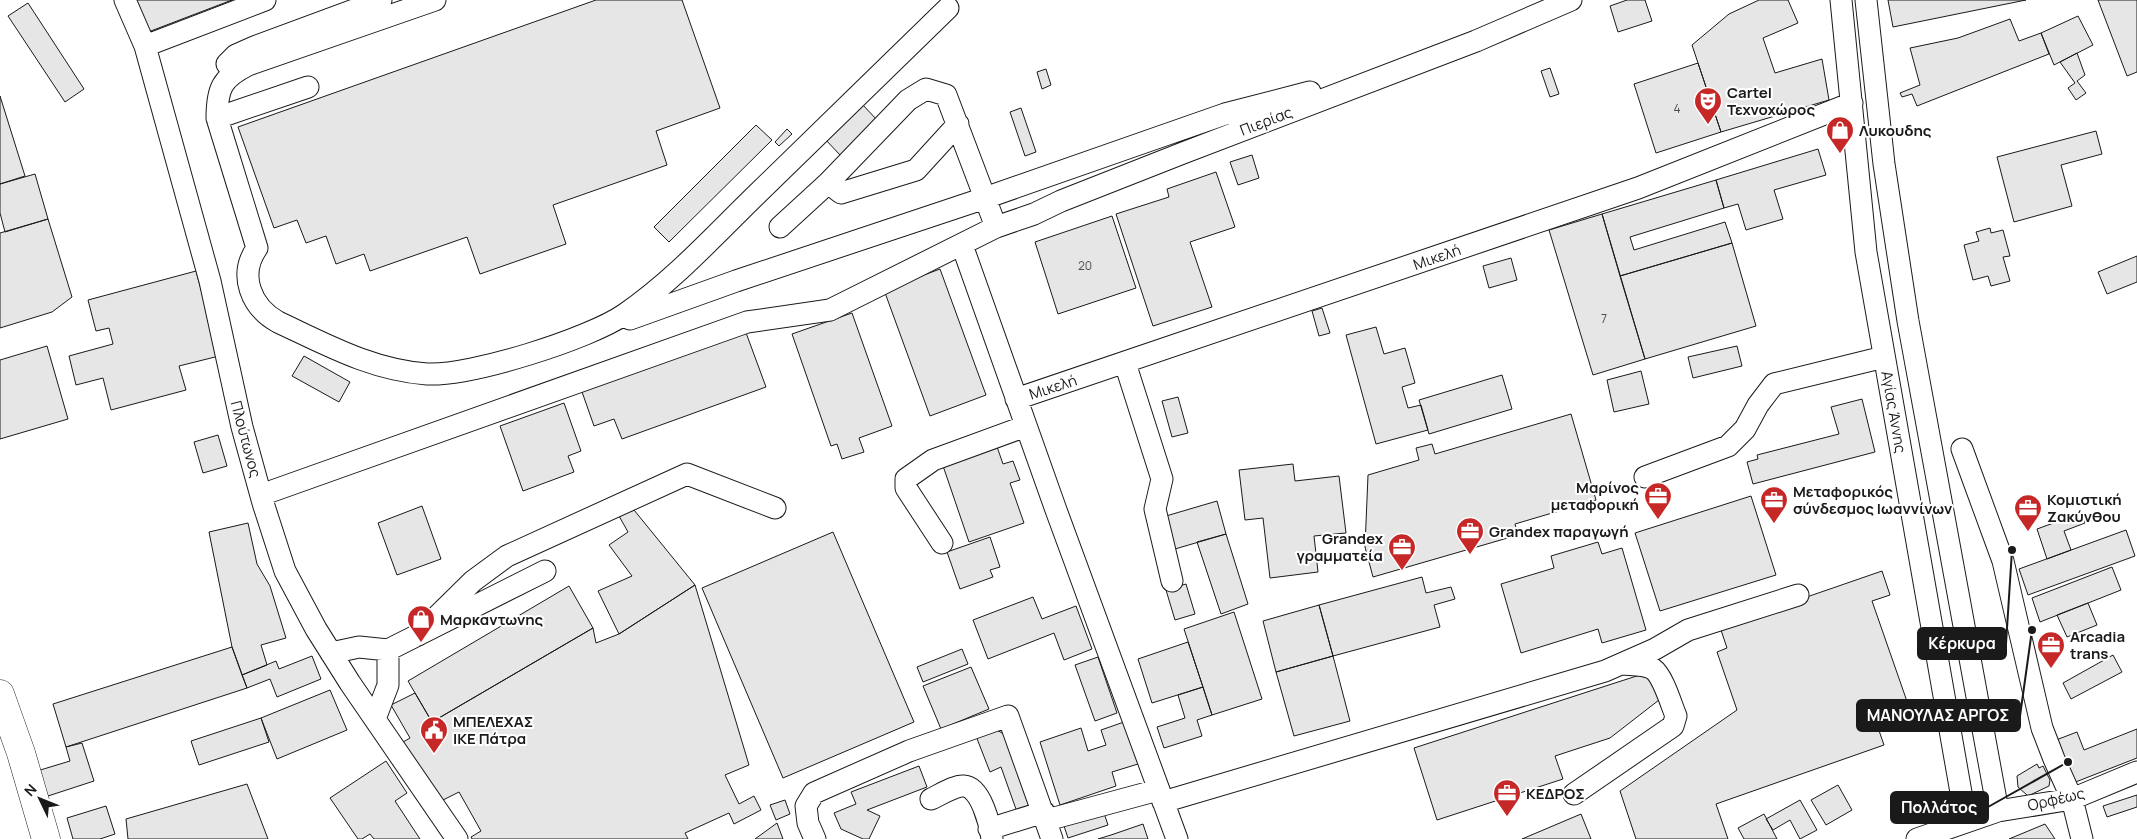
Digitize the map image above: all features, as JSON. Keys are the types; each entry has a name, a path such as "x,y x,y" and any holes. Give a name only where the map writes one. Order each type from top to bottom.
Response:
{"main road":[{"path":"0,694 21,753 46,839"}],"street":[{"name":"Πλούτωνος","path":"125,0 145,46 210,281 242,427 285,571 316,630 457,839"},
{"path":"145,46 266,0"},
{"path":"381,0 236,55 220,71 214,89 217,118 257,248 250,258 247,268 248,279 253,296 265,315 363,361 395,369 429,374 464,370 498,362 585,335 736,281 986,198 1225,114 1315,90 1346,91"},
{"path":"217,118 217,100 221,87 231,73 248,65 435,0"},
{"name":"Πιερίας","path":"261,495 747,322 830,310 996,227 1476,41 1571,0"},
{"name":"Αγίας Άννης","path":"1841,0 1866,252 1966,821"},
{"name":"Αγίας Άννης","path":"1866,0 1884,164 1907,311 1998,811"},
{"path":"585,335 624,315 680,269 948,8"},
{"path":"217,118 308,87"},
{"path":"780,228 828,183 908,100 926,89 946,95 996,227"},
{"name":"Μικελή","path":"1016,399 1125,364 1638,188 1852,103"},
{"path":"828,183 841,193 916,170 958,124"},
{"path":"962,245 1016,399 1177,839"},
{"path":"1645,477 1728,446 1745,429 1758,404 1774,384 1884,357"},
{"path":"1125,364 1162,480 1155,509 1172,581"},
{"path":"942,543 906,488 906,479 933,460 1026,426"},
{"path":"1962,449 2003,560 2042,728 2072,799 2082,839"},
{"path":"418,635 473,581 507,556 687,474 775,508"},
{"path":"331,653 359,647 388,650 545,571"},
{"path":"931,799 959,786 972,788 980,798 991,834 1048,824 1160,796 1605,671 1656,649 1688,630 1798,595"},
{"path":"375,719 388,685 388,650"},
{"path":"1574,794 1673,726 1676,721 1676,716 1660,676 1654,670 1644,666 1622,664"},
{"path":"815,839 808,823 806,806 814,793 909,751 1008,716 1048,824"},
{"name":"Ορφέως","path":"1917,839 1998,811 2072,799 2137,772"}],"building":[{"path":"130,0 232,0 143,34"},
{"path":"596,0 682,0 720,108 656,131 667,165 553,205 566,244 480,274 467,237 370,271 364,254 336,264 326,236 306,243 297,220 274,228 238,127"},
{"path":"1627,0 1645,0 1652,21 1618,32 1610,6"},
{"path":"1759,0 1788,0 1798,23 1763,38 1775,73 1822,59 1829,100 1721,132 1692,45 1729,14"},
{"path":"1888,0 2026,0 1893,27"},
{"path":"2098,0 2137,0 2137,72 2127,76"},
{"path":"28,3 84,89 65,102 8,16"},
{"path":"2078,16 2093,45 2054,65 2041,33"},
{"path":"2010,19 2019,41 2041,33 2049,54 1917,106 1912,94 1902,97 1900,93 1920,85 1910,48 1958,38"},
{"path":"2077,53 2085,75 2077,81 2086,93 2076,100 2068,88 2075,83 2060,62"},
{"path":"1698,63 1721,132 1656,153 1634,84"},
{"path":"1550,68 1559,94 1550,97 1541,71"},
{"path":"1046,69 1051,85 1042,89 1037,72"},
{"path":"0,96 25,176 0,184"},
{"path":"861,103 878,121 841,156 824,138"},
{"path":"1021,108 1036,152 1025,156 1010,112"},
{"path":"756,125 772,140 669,242 654,227"},
{"path":"787,129 792,134 779,146 775,142"},
{"path":"2096,131 2102,154 2061,165 2072,206 2014,222 1997,157"},
{"path":"1818,149 1826,175 1774,190 1783,219 1746,230 1738,204 1724,208 1716,180"},
{"path":"1252,155 1259,178 1238,185 1230,162"},
{"path":"1216,172 1235,227 1190,242 1212,307 1153,326 1116,214 1169,197 1167,189"},
{"path":"35,174 48,219 5,232 0,213 0,184"},
{"path":"1716,180 1724,208 1630,237 1634,250 1725,222 1732,243 1620,276 1602,214"},
{"path":"1602,214 1645,359 1593,375 1549,230"},
{"path":"1112,216 1136,288 1058,314 1035,242"},
{"path":"48,219 72,297 52,312 0,328 0,233"},
{"path":"1990,228 1991,233 2003,230 2010,256 2003,257 2010,281 1991,286 1988,276 1973,280 1964,245 1979,241 1976,232"},
{"path":"1732,243 1756,326 1645,359 1620,276"},
{"path":"2137,256 2137,282 2107,294 2098,272"},
{"path":"1511,258 1517,280 1489,288 1483,266"},
{"path":"940,269 986,395 930,416 884,290"},
{"path":"196,271 219,356 179,366 186,390 111,410 103,378 76,385 69,356 113,344 109,328 96,331 88,300"},
{"path":"1322,308 1330,333 1319,336 1312,311"},
{"path":"852,313 892,426 859,438 864,452 842,459 837,444 831,446 792,334"},
{"path":"1376,327 1384,354 1405,348 1415,383 1402,387 1408,408 1421,405 1428,430 1376,444 1346,335"},
{"path":"745,330 766,387 622,439 614,419 594,426 581,389"},
{"path":"47,346 68,419 0,439 0,360"},
{"path":"1737,346 1742,366 1693,378 1688,357"},
{"path":"304,356 350,382 339,402 292,376"},
{"path":"1641,371 1649,404 1614,412 1607,380"},
{"path":"1502,375 1512,409 1429,434 1419,400"},
{"path":"1178,397 1188,433 1172,437 1162,401"},
{"path":"1862,399 1875,452 1753,484 1747,462 1758,459 1757,455 1839,434 1831,407"},
{"path":"564,403 581,451 568,456 574,472 523,491 500,426"},
{"path":"1571,414 1596,500 1515,524 1518,535 1373,577 1365,547 1368,475 1419,460 1416,448 1432,444 1435,454"},
{"path":"218,435 227,466 203,473 194,442"},
{"path":"995,441 1003,464 1013,461 1020,480 1010,483 1024,523 969,542 941,460"},
{"path":"1293,464 1295,481 1339,476 1346,533 1314,536 1318,572 1270,578 1263,518 1245,520 1239,470"},
{"path":"1751,496 1776,575 1660,611 1635,533"},
{"path":"1217,501 1226,534 1175,549 1166,516"},
{"path":"422,506 441,559 397,575 378,523"},
{"path":"634,510 695,585 619,634 598,591 632,576 609,545 628,532 619,516"},
{"path":"2081,513 2085,523 2064,531 2071,550 2047,559 2037,529"},
{"path":"248,523 257,564 270,586 286,638 261,645 267,665 242,675 232,647 209,532"},
{"path":"2126,530 2135,556 2028,595 2019,569"},
{"path":"833,532 914,722 783,778 702,588"},
{"path":"1226,534 1248,604 1221,614 1197,542"},
{"path":"990,537 1000,567 990,570 993,577 960,589 947,552"},
{"path":"1598,542 1602,554 1622,548 1646,630 1602,643 1598,629 1521,653 1501,584 1554,568 1551,556"},
{"path":"2112,567 2121,590 2040,622 2032,598"},
{"path":"1882,571 1890,595 1872,601 1910,710 1876,722 1884,745 1716,804 1728,839 1636,839 1620,791 1737,710 1717,652 1727,648 1720,627"},
{"path":"1422,577 1426,593 1451,587 1455,599 1434,605 1440,627 1333,656 1319,605"},
{"path":"1186,584 1195,614 1175,620 1166,590"},
{"path":"695,585 749,765 725,775 739,804 754,796 761,810 734,824 729,813 685,833 688,839 472,839 471,837 481,831 459,792 441,801 398,745 410,738 391,705 415,693 432,722 593,628 596,643 619,634"},
{"path":"569,586 593,628 432,722 408,681"},
{"path":"1033,597 1042,619 1076,606 1092,649 1064,660 1054,633 988,659 973,620"},
{"path":"2088,603 2097,625 2067,637 2057,615"},
{"path":"1319,605 1333,656 1276,672 1263,621"},
{"path":"1234,612 1262,699 1212,715 1184,629"},
{"path":"1188,642 1203,687 1152,703 1138,659"},
{"path":"232,647 247,688 66,747 53,704"},
{"path":"962,649 968,664 923,682 917,667"},
{"path":"2113,655 2122,672 2071,699 2063,683"},
{"path":"312,656 321,679 277,697 270,679 247,688 242,675 276,661 279,669"},
{"path":"1333,656 1350,721 1294,736 1276,672"},
{"path":"1098,657 1117,713 1095,721 1075,665"},
{"path":"971,667 989,709 941,729 923,686"},
{"path":"1649,672 1659,700 1610,738 1555,756 1563,779 1437,820 1414,748"},
{"path":"1203,687 1212,715 1197,720 1202,736 1164,748 1157,727 1185,718 1178,695"},
{"path":"330,690 347,730 277,759 261,718"},
{"path":"261,718 269,742 199,765 191,741"},
{"path":"1124,722 1138,764 1112,772 1116,786 1060,805 1040,742 1081,728 1088,751 1106,745 1101,730"},
{"path":"995,729 1009,737 1034,805 1017,812 1001,767 990,772 976,736"},
{"path":"2137,729 2137,758 2073,783 2056,740 2077,732 2084,750"},
{"path":"82,743 94,781 45,797 37,771 70,761 66,747"},
{"path":"386,761 407,793 395,801 420,839 374,839 370,834 362,839 358,839 330,798"},
{"path":"2037,764 2039,768 2043,766 2050,780 2049,786 2028,796 2018,787 2017,776"},
{"path":"919,766 927,787 867,810 880,816 869,839 863,839 841,829 834,813 856,804 851,792"},
{"path":"247,784 268,839 128,839 126,819"},
{"path":"1838,785 1852,810 1826,825 1811,800"},
{"path":"2137,795 2137,807 2107,817 2103,806"},
{"path":"785,800 790,814 776,820 770,805"},
{"path":"1800,800 1817,830 1800,839 1790,820 1773,830 1766,819"},
{"path":"106,806 115,834 100,839 73,839 67,818"},
{"path":"1103,810 1108,825 1068,838 1063,823"},
{"path":"1581,814 1591,839 1522,839"},
{"path":"1764,814 1777,839 1744,839 1738,828"},
{"path":"777,823 783,839 755,839"},
{"path":"1143,824 1148,839 1098,839 1111,835"},
{"path":"2045,824 2055,839 2009,839"}],"place":[{"name":"Cartel Τεχνοχώρος","path":"1708,125"},
{"name":"Λυκουδης","path":"1840,154"},
{"name":"Μαρίνος μεταφορική","path":"1658,520"},
{"name":"Μεταφορικός σύνδεσμος Ιωαννίνων","path":"1774,524"},
{"name":"Κομιστική Ζακύνθου","path":"2028,532"},
{"name":"Κέρκυρα","path":"2012,550"},
{"name":"Grandex παραγωγή","path":"1470,555"},
{"name":"Grandex γραμματεία","path":"1402,571"},
{"name":"ΜΑΝΟΥΛΑΣ ΑΡΓΟΣ","path":"2032,630"},
{"name":"Μαρκαντωνης","path":"421,643"},
{"name":"Arcadia trans","path":"2051,669"},
{"name":"ΜΠΕΛΕΧΑΣ ΙΚΕ Πάτρα","path":"434,754"},
{"name":"Πολλάτος","path":"2068,762"},
{"name":"ΚΕΔΡΟΣ","path":"1507,817"}]}
